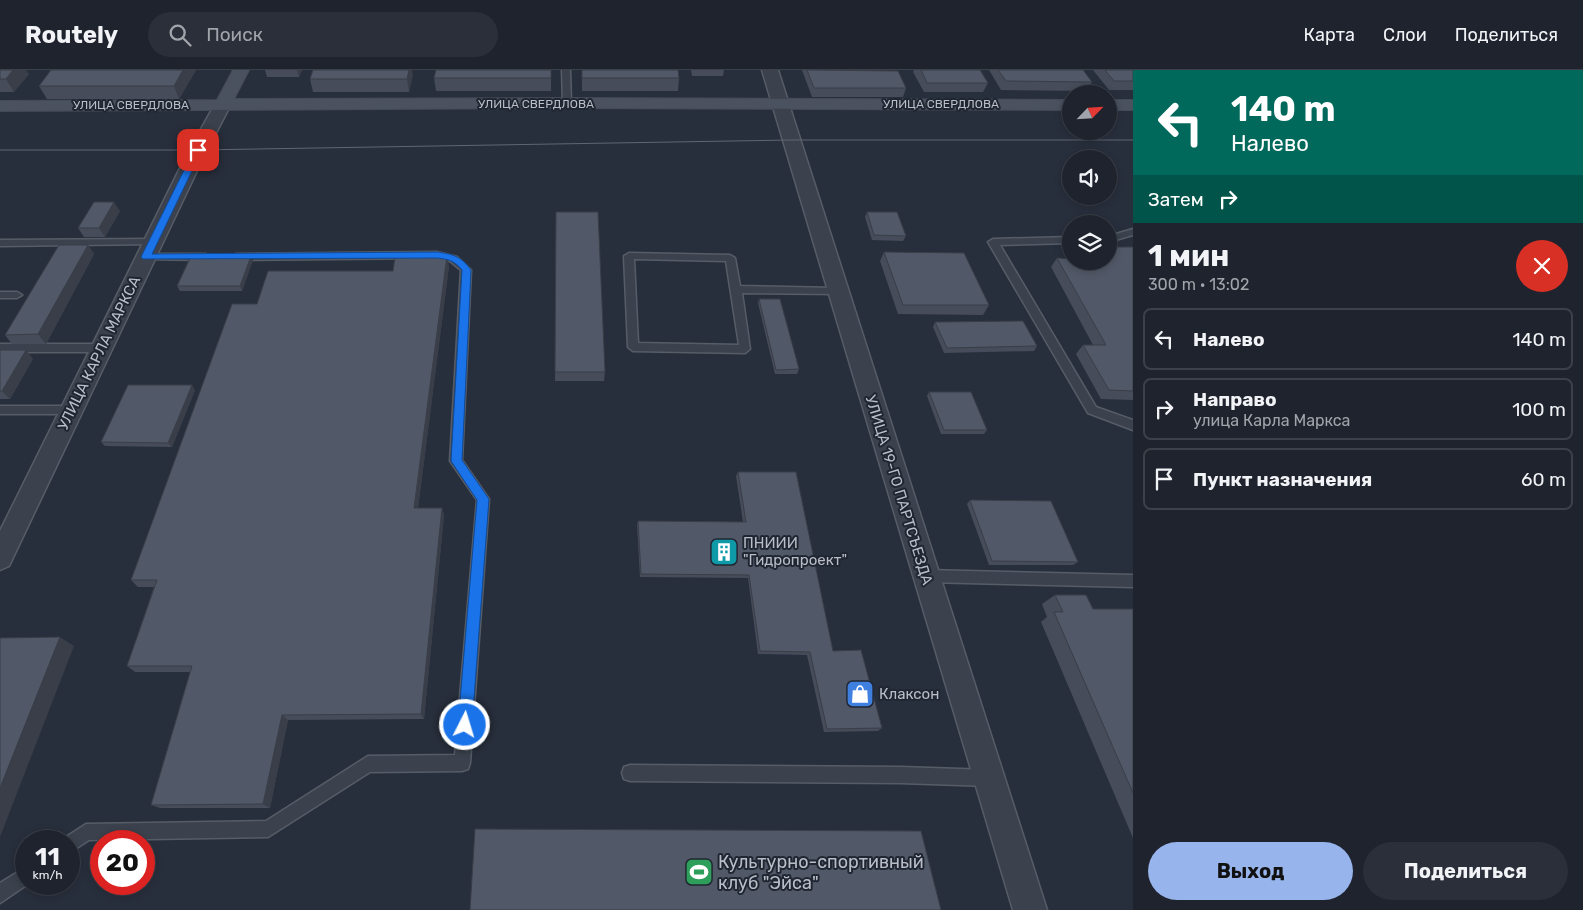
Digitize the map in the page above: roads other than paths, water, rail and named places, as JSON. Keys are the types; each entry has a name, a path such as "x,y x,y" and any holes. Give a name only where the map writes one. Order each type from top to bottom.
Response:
{"street":[{"name":"УЛИЦА КАРЛА МАРКСА","path":"0,558 149,250 241,70"},
{"name":"УЛИЦА 19-ГО ПАРТСЪЕЗДА","path":"770,70 1030,910"},
{"name":"УЛИЦА СВЕРДЛОВА","path":"0,106 568,103 1062,105"},
{"path":"1118,105 1133,105"}],"lane":[{"path":"566,70 568,103"},
{"path":"1117,237 1133,232"},
{"path":"1062,240 993,242 1092,410 1133,425"},
{"path":"0,243 149,250 437,255 451,257 460,262 466,270 456,461 483,499 462,763 368,764 268,829 86,832 80,837"},
{"path":"630,256 730,258 736,289 745,349 634,347 630,256"},
{"path":"736,289 838,291"},
{"path":"0,295 18,295"},
{"path":"0,348 102,348"},
{"path":"0,410 72,410"},
{"path":"926,576 1133,581"},
{"path":"630,773 901,775 988,778"},
{"path":"0,894 15,883"}],"tram line":[{"path":"0,150 198,150 791,140 1133,140"}],"place":[{"name":"ПНИИИ \"Гидропроект\"","path":"724,552"},
{"name":"Клаксон","path":"860,694"},
{"name":"Культурно-спортивный клуб \"Эйса\"","path":"699,872"}]}
